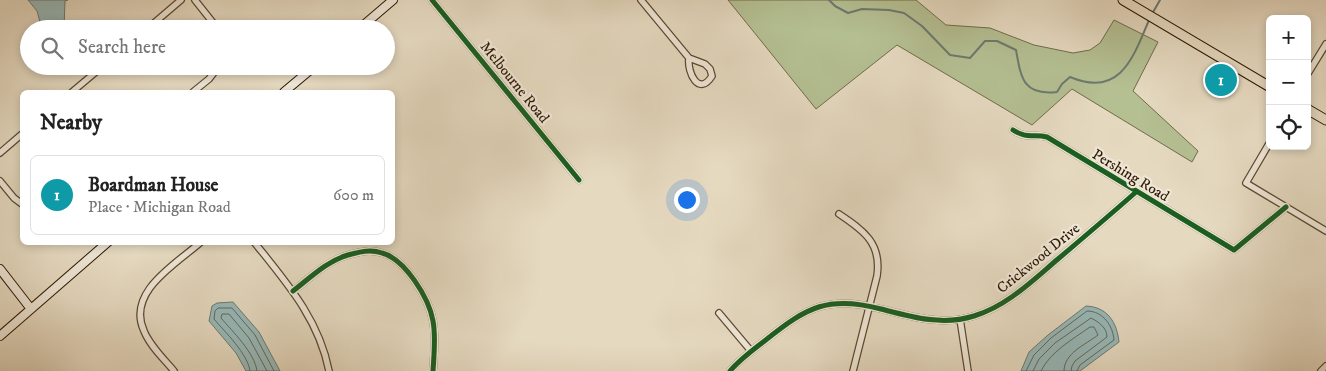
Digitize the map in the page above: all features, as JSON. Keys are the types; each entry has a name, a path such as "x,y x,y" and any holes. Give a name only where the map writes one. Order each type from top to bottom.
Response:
{"main road":[{"path":"370,20 393,0"},
{"path":"1123,0 1266,85"},
{"path":"286,90 304,75"},
{"path":"1311,111 1326,120"},
{"path":"0,336 105,245"},
{"path":"0,269 31,309"}],"street":[{"path":"158,20 181,0"},
{"path":"195,0 211,20"},
{"name":"Melbourne Road","path":"432,0 579,180"},
{"path":"642,0 689,58 705,64 710,69 712,76 710,80 704,84 694,81 688,65 689,58"},
{"path":"1311,68 1326,44"},
{"path":"74,90 92,75"},
{"path":"196,90 212,75"},
{"name":"Pershing Road","path":"1013,130 1025,136 1047,137 1234,250 1286,207"},
{"path":"0,153 20,136"},
{"path":"1266,149 1246,183 1324,230 1326,222"},
{"path":"0,181 20,202"},
{"name":"Crickwood Drive","path":"730,371 751,351 791,319 805,311 832,303 851,303 918,318 946,320 960,319 990,310 1016,294 1136,192"},
{"path":"839,214 862,230 870,239 875,249 878,269 853,371"},
{"path":"174,371 146,336 141,326 140,312 142,301 148,288 198,245"},
{"path":"256,245 293,291 316,329 329,371"},
{"path":"293,291 328,265 346,256 368,250 391,256 400,263 417,285 430,308 434,327 433,371"},
{"path":"719,313 751,351"},
{"path":"960,319 968,371"},
{"path":"1321,371 1326,366"}],"green space":[{"path":"728,0 916,0 946,25 990,28 1034,45 1073,53 1090,50 1100,43 1114,20 1158,42 1133,91 1198,151 1192,162 1072,89 1032,125 897,45 816,109"}],"water":[{"path":"28,0 68,0 65,1 64,20 40,20 37,11"},
{"path":"233,302 259,332 280,371 246,371 236,353 209,321 212,306 217,303"},
{"path":"1086,306 1100,309 1110,317 1116,328 1119,342 1080,371 1021,371 1029,352"}],"waterway":[{"path":"829,0 835,6 848,13 862,9 889,10 904,13 922,26 950,55 970,58 985,41 997,41 1016,50 1022,77 1030,88 1046,92 1057,92 1070,77 1087,82 1101,82 1113,78 1122,71 1130,60 1149,20"},
{"path":"1152,14 1160,0"}],"cycle path":[{"path":"432,0 579,180"},
{"path":"1013,130 1027,136 1047,137 1234,250 1286,207"},
{"path":"730,371 747,354 794,319 807,312 833,304 863,305 916,317 939,320 962,319 986,312 1029,284 1136,192"},
{"path":"293,291 312,275 348,255 373,251 391,257 415,281 431,312 434,333 433,371"}],"place":[{"name":"Boardman House","path":"1221,80"}]}
